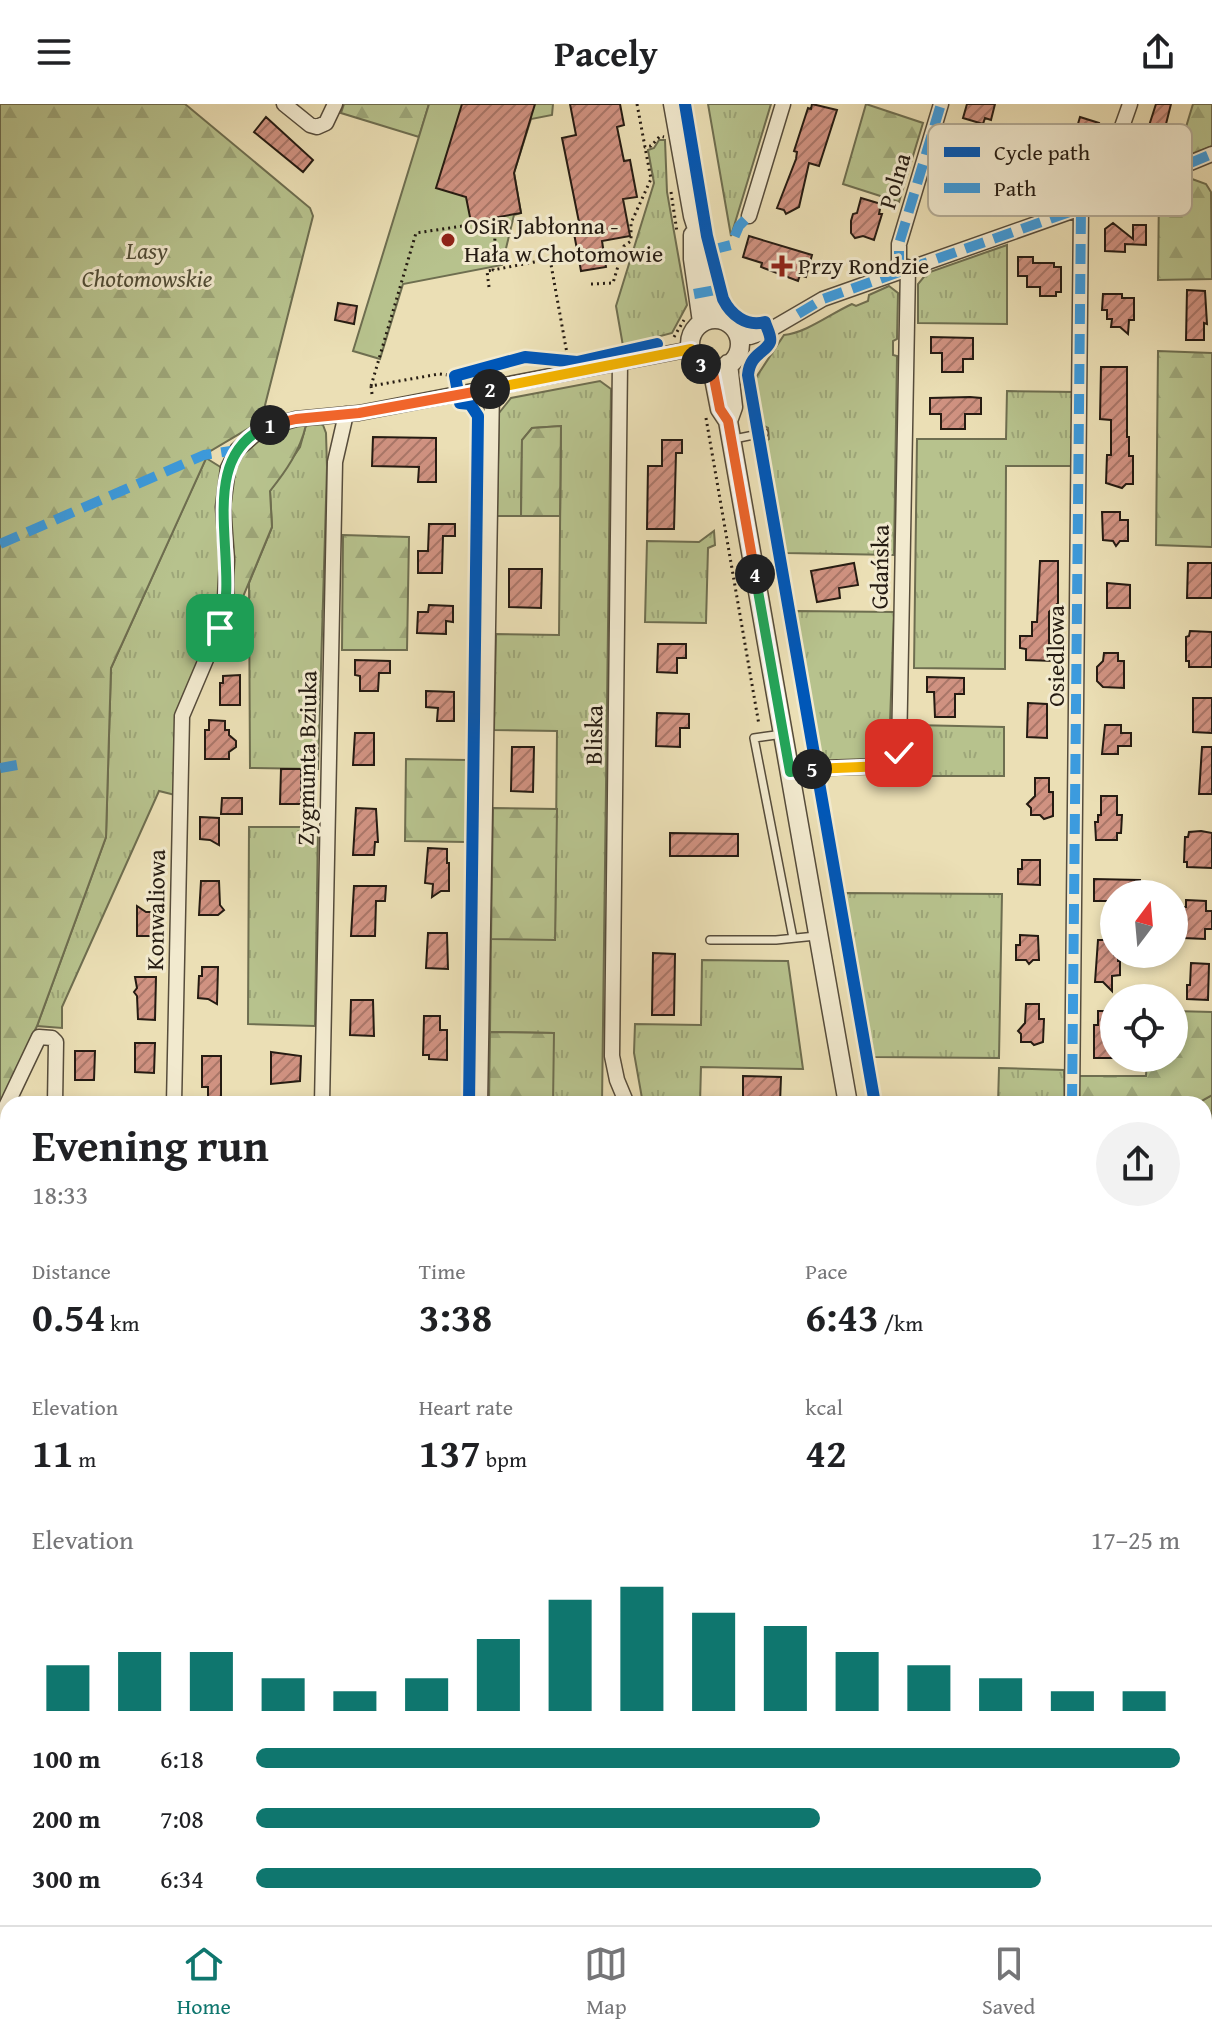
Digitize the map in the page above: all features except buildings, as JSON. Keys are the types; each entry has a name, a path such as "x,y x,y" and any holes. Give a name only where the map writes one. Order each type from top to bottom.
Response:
{"street":[{"path":"284,104 317,127 326,123 335,104"},
{"path":"673,104 693,216 706,257 703,319 691,337 685,356"},
{"path":"749,216 783,104"},
{"name":"Polna","path":"935,124 941,104"},
{"path":"1124,124 1130,104"},
{"name":"Polna","path":"904,269 899,244 928,147"},
{"path":"739,337 768,331 823,299 1058,216"},
{"name":"Osiedlowa","path":"1072,1096 1081,216"},
{"name":"Gdańska","path":"790,772 885,766 895,760 899,753 904,269"},
{"path":"703,319 732,325 739,337 739,351 720,370"},
{"path":"346,414 620,363 685,356 720,370"},
{"name":"Bliska","path":"620,363 612,1056 624,1096"},
{"path":"720,370 733,407 730,430 847,1096"},
{"path":"480,1096 492,389"},
{"name":"Konwaliowa","path":"174,1096 182,716 224,617 227,560 223,507 228,468 237,450 254,434 272,424 346,414"},
{"name":"Zygmunta Bziuka","path":"322,1096 335,462 346,414"},
{"path":"10,1096 36,1038 52,1038 56,1042 55,1096"}],"lane":[{"path":"730,430 764,433"},
{"path":"783,734 754,738 793,938"},
{"path":"710,940 818,936"}],"path":[{"path":"591,284 613,283 624,246 631,241 631,223 651,179 637,104"},
{"path":"645,147 651,146 660,136 667,139 665,124"},
{"path":"670,184 680,242"},
{"path":"372,398 371,386 416,233 496,221 493,270"},
{"path":"489,287 487,271 550,259 568,362"},
{"path":"672,339 703,319"},
{"path":"685,356 720,370 755,348"},
{"path":"371,386 439,374 455,376"},
{"path":"705,412 761,737"}],"green space":[{"name":"Lasy Chotomowskie","path":"0,104 185,104 310,208 313,216 261,421 209,452 111,668 106,837 37,1026 3,1096 0,1096"},
{"path":"344,104 429,104 419,137 341,113"},
{"name":"OSiR Jabłonna - Hała w Chotomowie","path":"429,104 553,104 552,115 531,119 514,173 521,213 514,215 502,265 403,284 380,359 353,351"},
{"path":"708,104 771,104 731,236"},
{"path":"866,104 923,123 899,202 843,184"},
{"path":"1193,104 1212,104 1212,146 1192,154 1192,124 1187,124"},
{"path":"659,140 665,140 667,192 687,305 672,333 623,346 616,306 654,183 648,150 654,148"},
{"path":"1192,179 1206,184 1211,192 1212,279 1158,280 1159,216 1192,216"},
{"path":"1007,245 1007,324 918,323 918,284 927,273"},
{"path":"889,286 898,293 897,339 893,341 893,355 897,356 894,555 786,553 766,441 769,439 768,428 762,425 755,379 784,335 809,327 852,304 856,306 868,301 869,295"},
{"path":"1158,351 1212,353 1212,547 1156,545"},
{"path":"600,381 611,389 602,1096 553,1096 553,1033 490,1032 491,939 555,939 557,731 494,730 496,634 559,635 561,426 532,428 522,440 521,516 497,516 499,413 511,398"},
{"path":"1007,391 1075,392 1073,466 1006,466 1005,669 914,668 917,439 1006,439"},
{"path":"320,424 326,433 327,467 318,769 250,768 249,583 272,527 270,491 300,447 306,425"},
{"path":"306,425 292,460 270,491 272,527 235,616 230,488 234,473 246,449 255,441 277,430"},
{"path":"561,426 560,516 521,516 522,440 532,428"},
{"path":"206,458 222,468 220,603 179,710 175,795 159,791 62,1007 62,1028 37,1026 106,837 111,668"},
{"path":"714,531 715,545 708,548 706,623 645,622 647,541 699,542"},
{"path":"343,535 409,537 407,650 342,650"},
{"path":"796,611 894,612 889,750 881,760 822,762"},
{"path":"913,725 1004,727 1004,776 912,776"},
{"path":"406,759 467,760 466,842 405,841"},
{"path":"493,808 557,809 555,940 491,939"},
{"path":"249,827 318,827 315,1026 248,1024"},
{"path":"844,893 1002,894 999,1058 874,1057"},
{"path":"702,960 788,961 803,1069 701,1067 700,1096 642,1096 634,1053 635,1024 701,1025"},
{"path":"1188,1011 1212,1012 1212,1095 1078,1096 1078,1076 1146,1076 1146,1072 1188,1072"},
{"path":"490,1032 554,1033 553,1096 489,1096"},
{"path":"999,1068 1064,1070 1065,1096 998,1096"}],"marked path":[{"path":"935,124 941,104"},
{"path":"899,271 899,244 928,147"},
{"path":"1192,162 1212,154"},
{"path":"711,250 731,245 739,226 749,216"},
{"path":"798,314 823,299 1058,216"},
{"path":"1072,1096 1081,216"},
{"path":"694,294 721,289"},
{"path":"0,544 204,455 237,450"},
{"path":"0,768 17,765"}],"cycle path":[{"path":"685,104 707,236 723,299 730,310 745,321 765,322 770,337 768,346 752,362 748,375 874,1096"},
{"path":"469,1096 478,416 470,404 460,403 455,376 525,357 577,362 657,344"}],"place":[{"name":"OSiR Jabłonna - Hała w Chotomowie","path":"448,240"},
{"name":"Przy Rondzie","path":"782,266"}],"route":[{"path":"220,628 227,603 223,507 226,477 233,455 261,429 296,419 359,413 691,349 699,363 712,368 720,409 728,421 790,772 885,766 895,760 899,753"}]}
